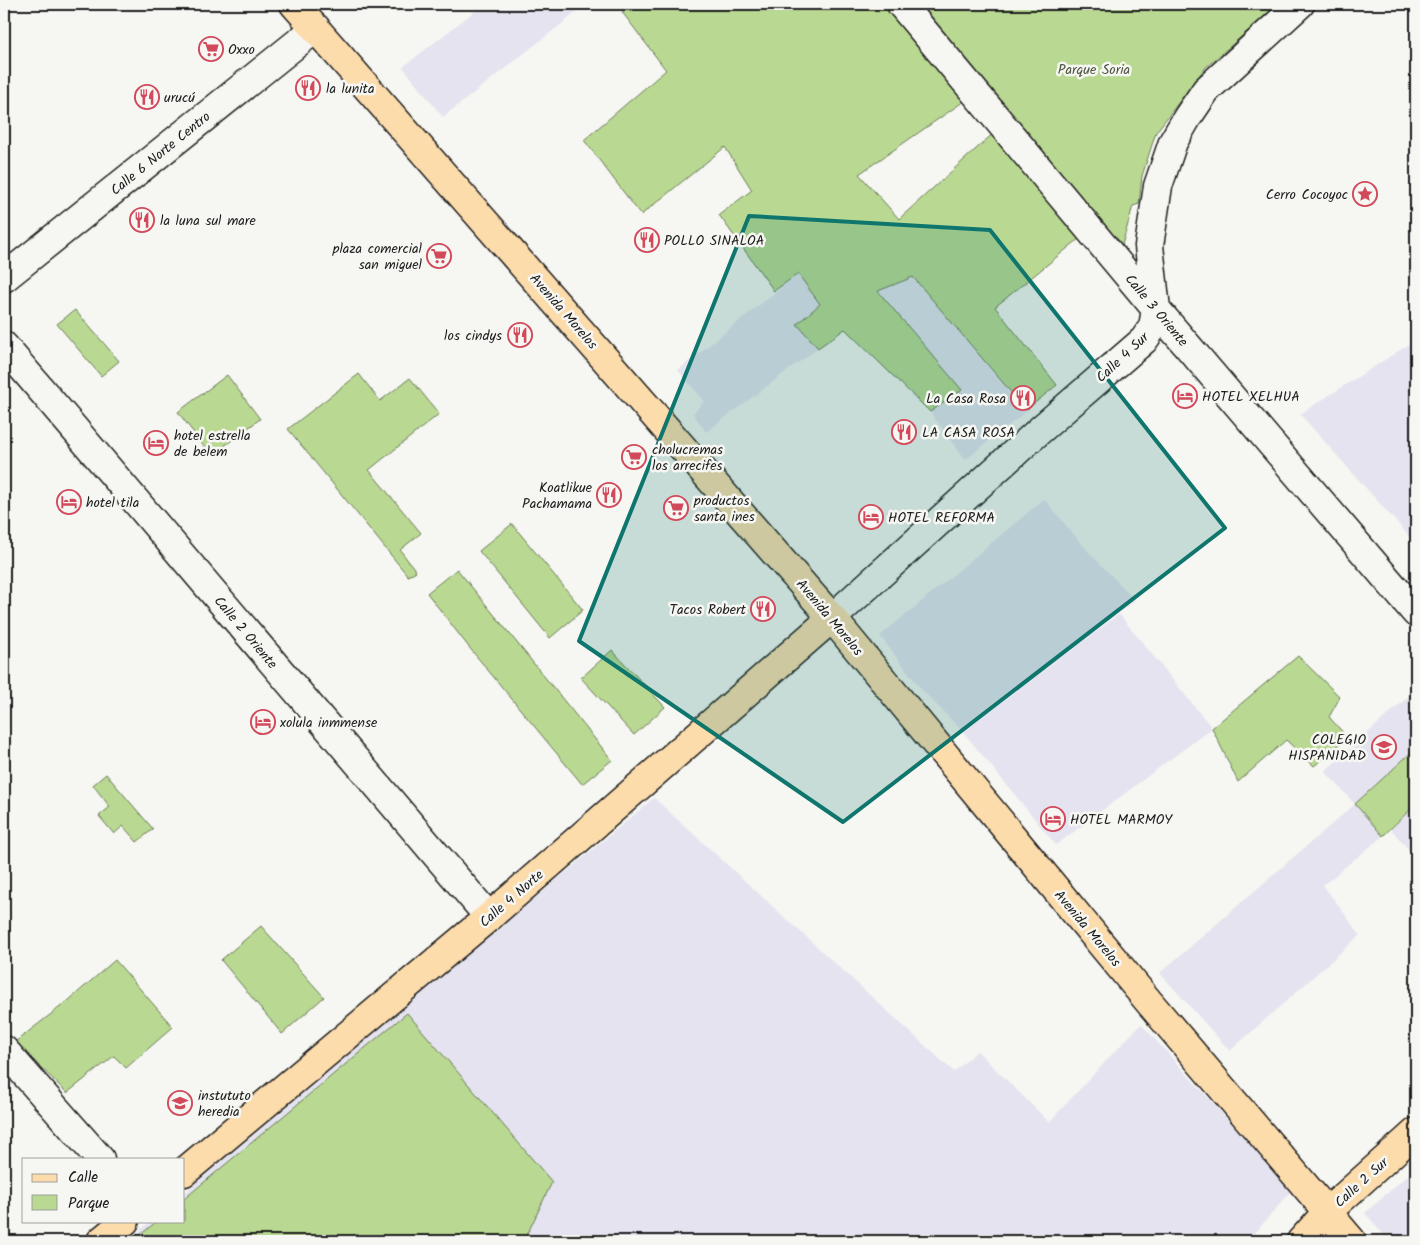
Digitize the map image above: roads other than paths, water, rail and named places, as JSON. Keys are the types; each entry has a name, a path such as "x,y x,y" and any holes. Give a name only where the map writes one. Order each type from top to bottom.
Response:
{"main road":[{"name":"Avenida Morelos","path":"294,4 832,618 1149,1002 1352,1241"},
{"name":"Calle 4 Norte","path":"185,1171 489,917 832,618"},
{"name":"Calle 2 Sur","path":"1301,1241 1327,1212 1416,1132"},
{"path":"101,1241 123,1222"}],"street":[{"name":"Calle 3 Oriente","path":"901,4 1156,309 1416,613"},
{"name":"Calle 4 Sur","path":"832,618 1040,430 1144,340 1153,327 1156,309 1149,246 1158,186 1173,142 1206,90 1300,4"},
{"name":"Calle 6 Norte Centro","path":"4,278 316,28"},
{"name":"Calle 2 Oriente","path":"4,346 489,917"},
{"path":"4,1050 99,1158"}],"place":[{"name":"Oxxo","path":"211,49"},
{"name":"la lunita","path":"308,88"},
{"name":"urucú","path":"147,97"},
{"name":"Cerro Cocoyoc","path":"1365,194"},
{"name":"la luna sul mare","path":"142,220"},
{"name":"POLLO SINALOA","path":"647,240"},
{"name":"plaza comercial san miguel","path":"439,256"},
{"name":"los cindys","path":"520,335"},
{"name":"HOTEL XELHUA","path":"1185,396"},
{"name":"La Casa Rosa","path":"1023,398"},
{"name":"LA CASA ROSA","path":"904,432"},
{"name":"hotel estrella de belem","path":"156,443"},
{"name":"cholucremas los arrecifes","path":"634,457"},
{"name":"Koatlikue Pachamama","path":"609,495"},
{"name":"hotel tila","path":"69,502"},
{"name":"productos santa ines","path":"676,508"},
{"name":"HOTEL REFORMA","path":"871,517"},
{"name":"Tacos Robert","path":"763,609"},
{"name":"xolula inmmense","path":"263,722"},
{"name":"COLEGIO HISPANIDAD","path":"1384,747"},
{"name":"HOTEL MARMOY","path":"1053,819"},
{"name":"instututo heredia","path":"180,1103"}],"park label":[{"name":"Parque Soria","path":"1094,69"}]}
